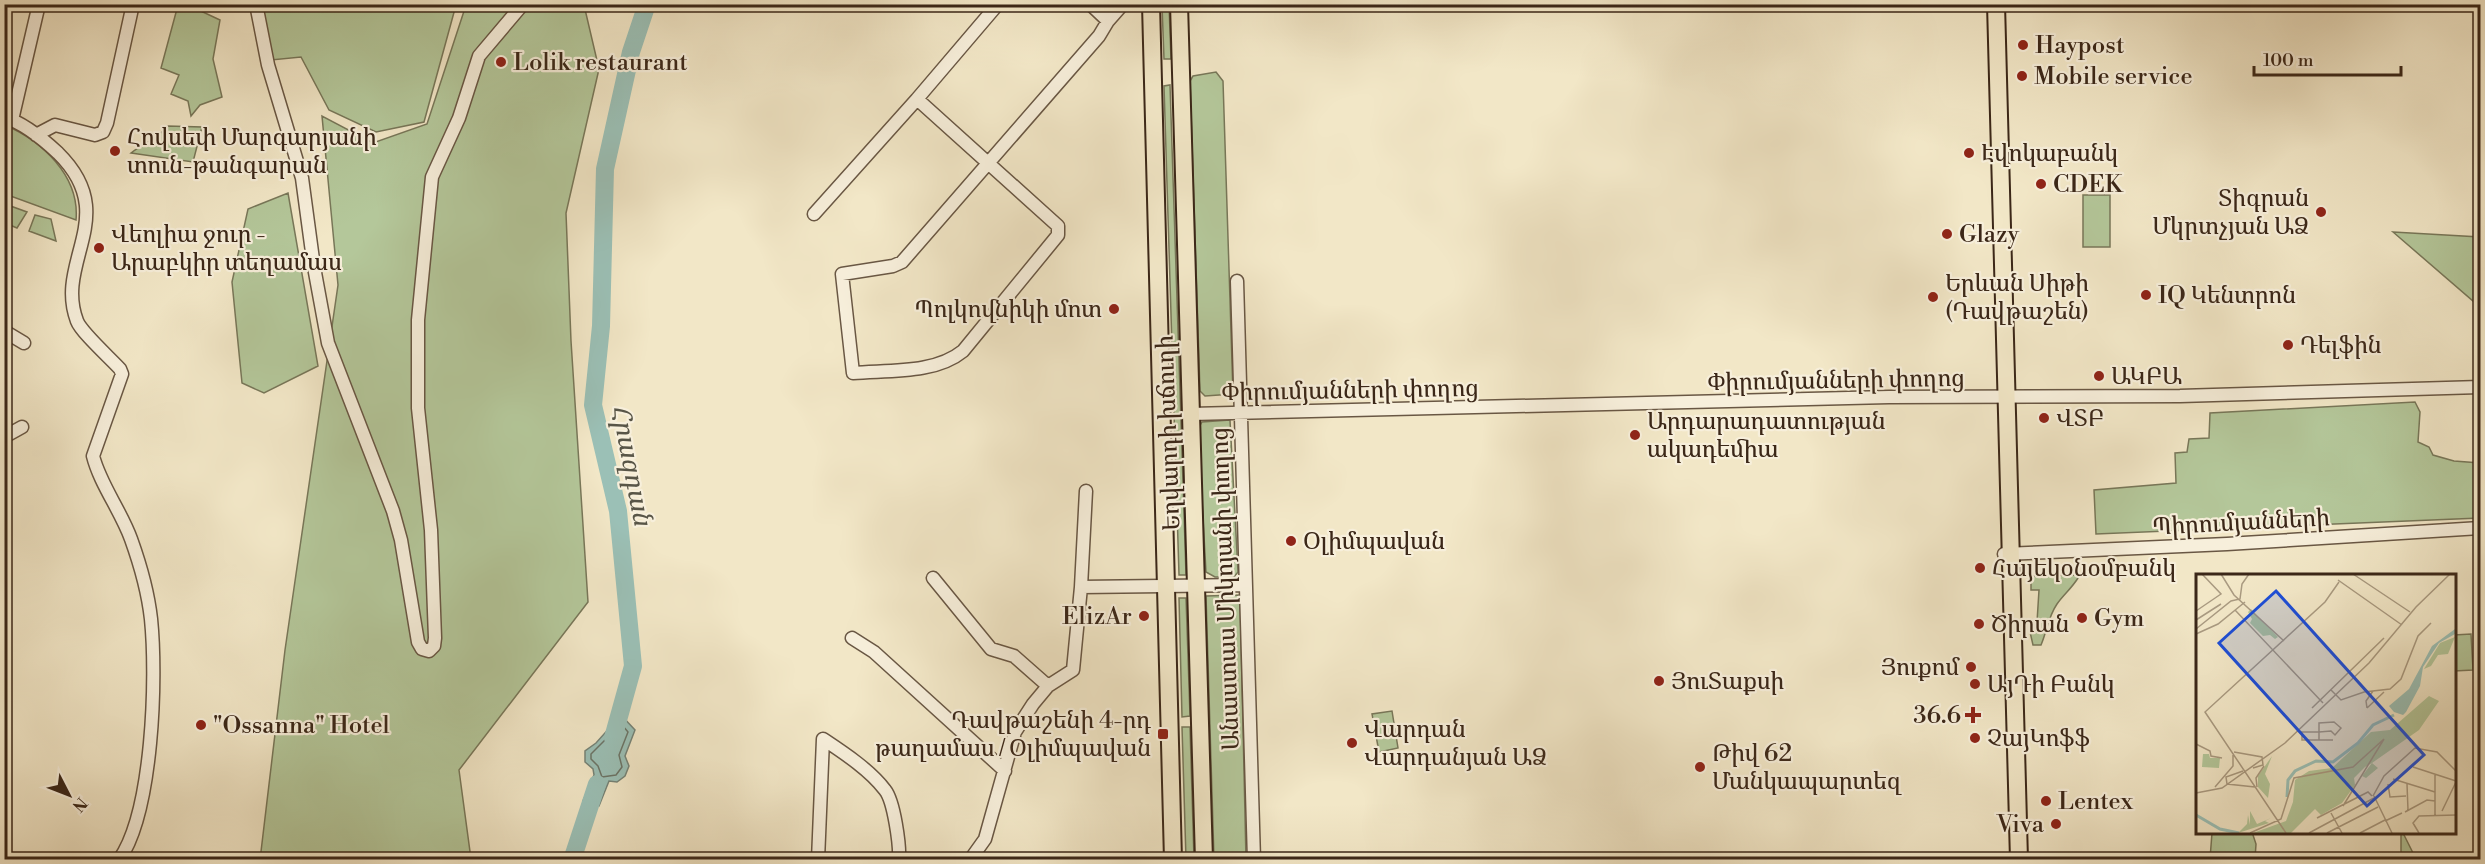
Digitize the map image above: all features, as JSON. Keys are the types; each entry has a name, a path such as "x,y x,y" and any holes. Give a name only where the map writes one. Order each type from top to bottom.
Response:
{"main road":[{"name":"Եղվարդի խճուղի","path":"1151,4 1173,860"},
{"name":"Եղվարդի խճուղի","path":"1179,4 1203,860"},
{"path":"1990,4 2005,399"},
{"path":"1996,4 2012,860"},
{"path":"1152,67 1180,68"},
{"path":"2008,554 2019,860"}],"street":[{"path":"39,4 8,118 36,135 65,160 82,185 86,222 76,267 73,310 78,325 120,369 122,374 93,456 96,467 118,507 131,539 151,617 154,661 153,709 144,786 138,819 126,850 119,860"},
{"path":"36,135 55,125 95,135 103,132 107,123 133,4"},
{"path":"256,4 268,65 302,178 314,267 328,343 393,511 401,540 418,642 422,649 429,651 434,646 435,638 431,530 418,408 418,320 422,254 432,177 459,118 479,56 523,4"},
{"path":"814,214 998,4"},
{"path":"1090,4 1108,21"},
{"path":"917,99 988,163 1058,226 1058,235 963,351 951,361 932,366 853,373 842,274 893,266 902,262 988,163 1099,36 1123,4"},
{"name":"Անաստաս Միկոյանի փողոց","path":"1237,281 1254,860"},
{"path":"4,331 24,343"},
{"name":"Փիրումյանների փողոց","path":"1191,414 1889,397 2005,399 2180,396 2481,387"},
{"path":"4,437 22,427"},
{"path":"970,860 985,839 1015,732 1048,686 1073,670 1081,587 1086,491"},
{"name":"Պիրումյանների","path":"2008,554 2227,544 2481,528"},
{"path":"933,578 991,649 1014,657 1048,686"},
{"path":"1081,587 1246,585"},
{"path":"852,638 874,652 1005,771"},
{"path":"818,860 823,739 850,756 887,791 900,843 899,860"}],"green space":[{"path":"178,5 188,5 220,20 213,59 222,97 200,105 191,116 188,101 171,94 179,75 161,68"},
{"path":"260,5 456,5 424,122 376,132 329,110 301,57 271,60"},
{"path":"466,5 584,5 599,69 566,213 571,341 588,602 459,770 471,859 260,860 285,650 338,285 322,116 373,143 427,124"},
{"path":"1162,5 1169,5 1171,59 1164,59"},
{"path":"1216,72 1223,81 1233,394 1205,396 1200,391 1190,81 1193,76"},
{"path":"1170,85 1186,575 1179,575 1164,86"},
{"path":"5,125 32,140 56,162 72,189 76,204 76,220 5,194"},
{"path":"167,126 202,127 193,162 131,153 159,134"},
{"path":"288,193 318,366 264,393 242,383 232,282 248,209"},
{"path":"2083,195 2110,195 2110,247 2083,247"},
{"path":"5,204 27,212 17,228 5,223"},
{"path":"35,215 51,219 56,241 29,231"},
{"path":"2393,232 2480,237 2480,307"},
{"path":"2415,402 2420,412 2418,442 2429,447 2433,455 2454,461 2480,463 2480,518 2096,534 2094,490 2176,483 2175,453 2187,452 2189,439 2209,438 2210,413"},
{"path":"1230,420 1238,572 1234,577 1215,577 1206,572 1198,429 1202,422"},
{"path":"2076,575 2078,578 2054,609 2041,645 2033,645 2030,632 2037,622 2039,590 2031,590 2031,576"},
{"path":"1240,595 1246,859 1214,859 1206,596"},
{"path":"1179,598 1186,598 1190,716 1182,717"},
{"path":"2471,634 2473,670 2455,671 2455,635"},
{"path":"1392,711 1398,748 1379,752 1372,714"},
{"path":"1182,727 1190,727 1194,859 1186,859"},
{"path":"2212,834 2253,834 2256,844 2255,859 2210,859"},
{"path":"2401,834 2404,834 2416,859 2401,859"}],"water":[{"path":"621,715 635,730 625,756 629,766 625,776 617,782 609,781 599,806 590,805 583,801 594,775 593,769 585,762 585,751 596,743"}],"waterway":[{"name":"Հրազդան","path":"613,738 633,666 618,511 593,405 601,326 605,169 631,52 647,4"},
{"name":"Հրազդան","path":"572,860 597,784"}],"place":[{"name":"Haypost","path":"2023,45"},
{"name":"Lolik restaurant","path":"501,62"},
{"name":"Mobile service","path":"2022,76"},
{"name":"Հովսեփ Մարգարյանի տուն-թանգարան","path":"115,151"},
{"name":"Էվոկաբանկ","path":"1969,153"},
{"name":"CDEK","path":"2041,184"},
{"name":"Տիգրան Մկրտչյան ԱՁ","path":"2321,212"},
{"name":"Glazy","path":"1947,234"},
{"name":"Վեոլիա ջուր - Արաբկիր տեղամաս","path":"99,248"},
{"name":"IQ Կենտրոն","path":"2146,295"},
{"name":"Երևան Սիթի (Դավթաշեն)","path":"1933,297"},
{"name":"Պոլկովնիկի մոտ","path":"1114,309"},
{"name":"Դելֆին","path":"2288,345"},
{"name":"ԱԿԲԱ","path":"2099,376"},
{"name":"ՎՏԲ","path":"2044,418"},
{"name":"Արդարադատության ակադեմիա","path":"1635,435"},
{"name":"Օլիմպավան","path":"1291,541"},
{"name":"Հայեկօնօմբանկ","path":"1980,568"},
{"name":"ElizAr","path":"1144,616"},
{"name":"Gym","path":"2082,618"},
{"name":"Ծիրան","path":"1979,624"},
{"name":"Յուքոմ","path":"1971,667"},
{"name":"ՅուՏաքսի","path":"1659,681"},
{"name":"ԱյԴի Բանկ","path":"1975,684"},
{"name":"36.6","path":"1973,715"},
{"name":"\"Ossanna\" Hotel","path":"201,725"},
{"name":"Դավթաշենի 4-րդ թաղամաս / Օլիմպավան","path":"1163,734"},
{"name":"ՉայԿոֆֆ","path":"1975,738"},
{"name":"Վարդան Վարդանյան ԱՁ","path":"1352,743"},
{"name":"Թիվ 62 Մանկապարտեզ","path":"1700,767"},
{"name":"Lentex","path":"2046,801"},
{"name":"Viva","path":"2056,824"}]}
